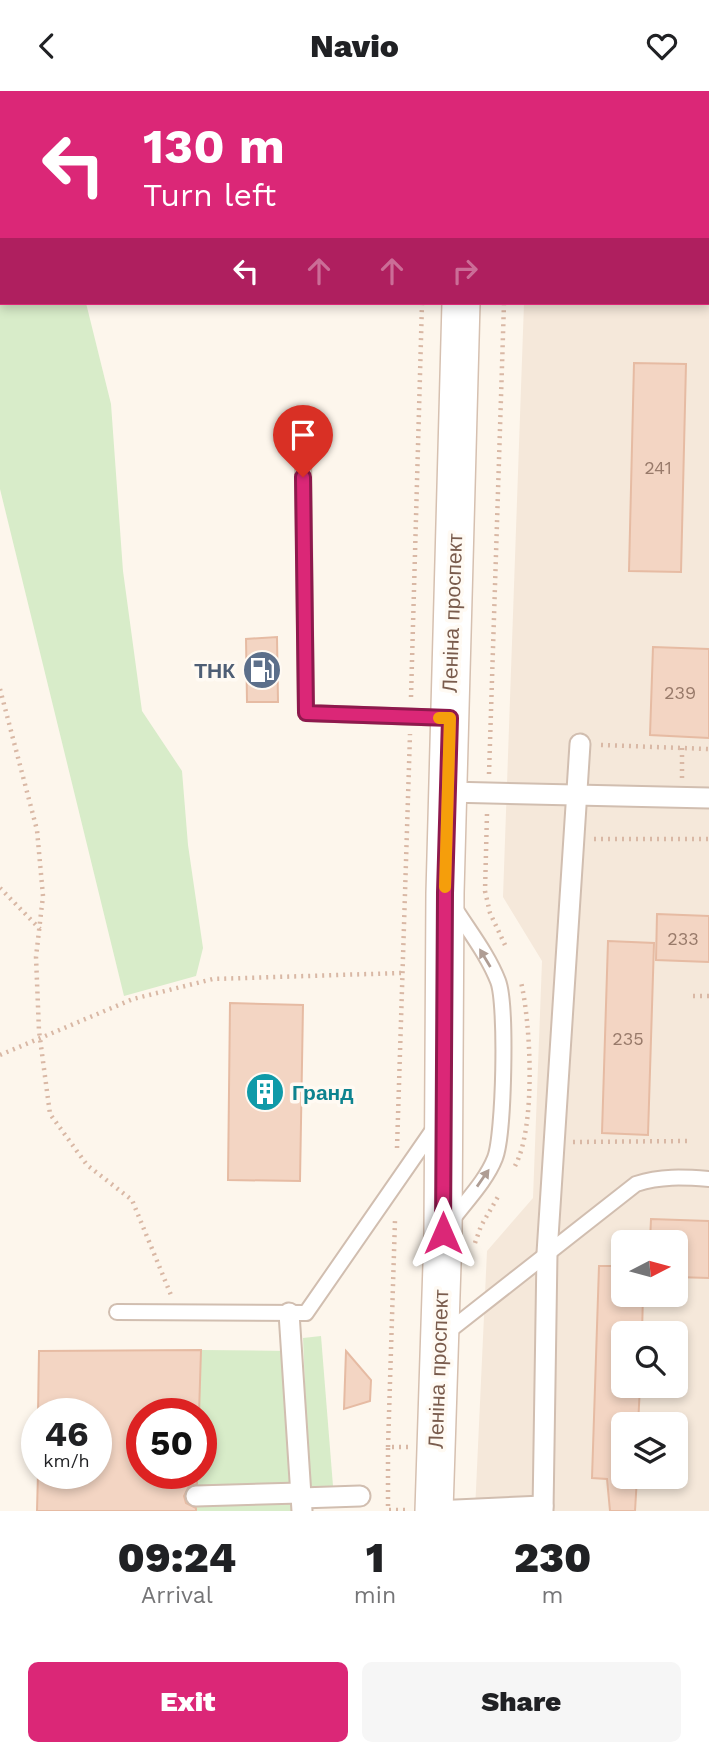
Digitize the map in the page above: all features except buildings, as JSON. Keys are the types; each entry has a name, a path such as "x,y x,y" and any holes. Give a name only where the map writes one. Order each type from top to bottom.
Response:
{"main road":[{"name":"Леніна проспект","path":"434,1511 439,1339 458,1240 443,1115 445,893 461,305"}],"street":[{"path":"434,1511 543,1509 547,1253 580,744"},
{"path":"448,792 709,798"},
{"path":"289,1313 301,1501"},
{"path":"196,1496 301,1501 360,1496"}],"lane":[{"path":"303,451 306,713 450,718"},
{"path":"445,893 499,983 503,1007 500,1129 496,1156 458,1240"},
{"path":"117,1312 306,1313 443,1115"},
{"path":"439,1339 636,1184 673,1176 709,1179"}],"path":[{"path":"411,700 422,305"},
{"path":"504,305 495,649 485,891 490,913 505,946"},
{"path":"0,689 37,830 44,896 36,957 40,1037 50,1114 87,1165 132,1200 179,1313"},
{"path":"397,1157 410,728"},
{"path":"580,744 709,749"},
{"path":"575,839 709,839"},
{"path":"0,888 40,929"},
{"path":"0,1055 133,999 213,979 401,974"},
{"path":"511,1173 523,1153 527,1126 527,1031 525,1000 520,979"},
{"path":"693,996 709,996"},
{"path":"527,1126 554,1142 688,1140"},
{"path":"458,1240 481,1226 500,1193"},
{"path":"388,1447 395,1212"}],"shaded area":[{"path":"524,305 709,305 709,1511 475,1511 487,1251 533,1198 542,961 503,897"}],"green space":[{"path":"0,305 86,305 111,404 123,571 142,711 182,771 188,845 203,948 196,976 124,996 0,489"},
{"path":"321,1336 333,1486 309,1489 303,1338"},
{"path":"201,1350 290,1351 299,1490 197,1490 217,1489 217,1398 200,1398"},
{"path":"296,1496 297,1511 196,1511 196,1500"}],"slow traffic":[{"path":"439,718 450,718 445,887"}],"place":[{"name":"ТНК","path":"262,670"},
{"name":"Гранд","path":"265,1092"}],"route":[{"path":"303,477 306,713 450,718 445,893 443,1233"}]}
